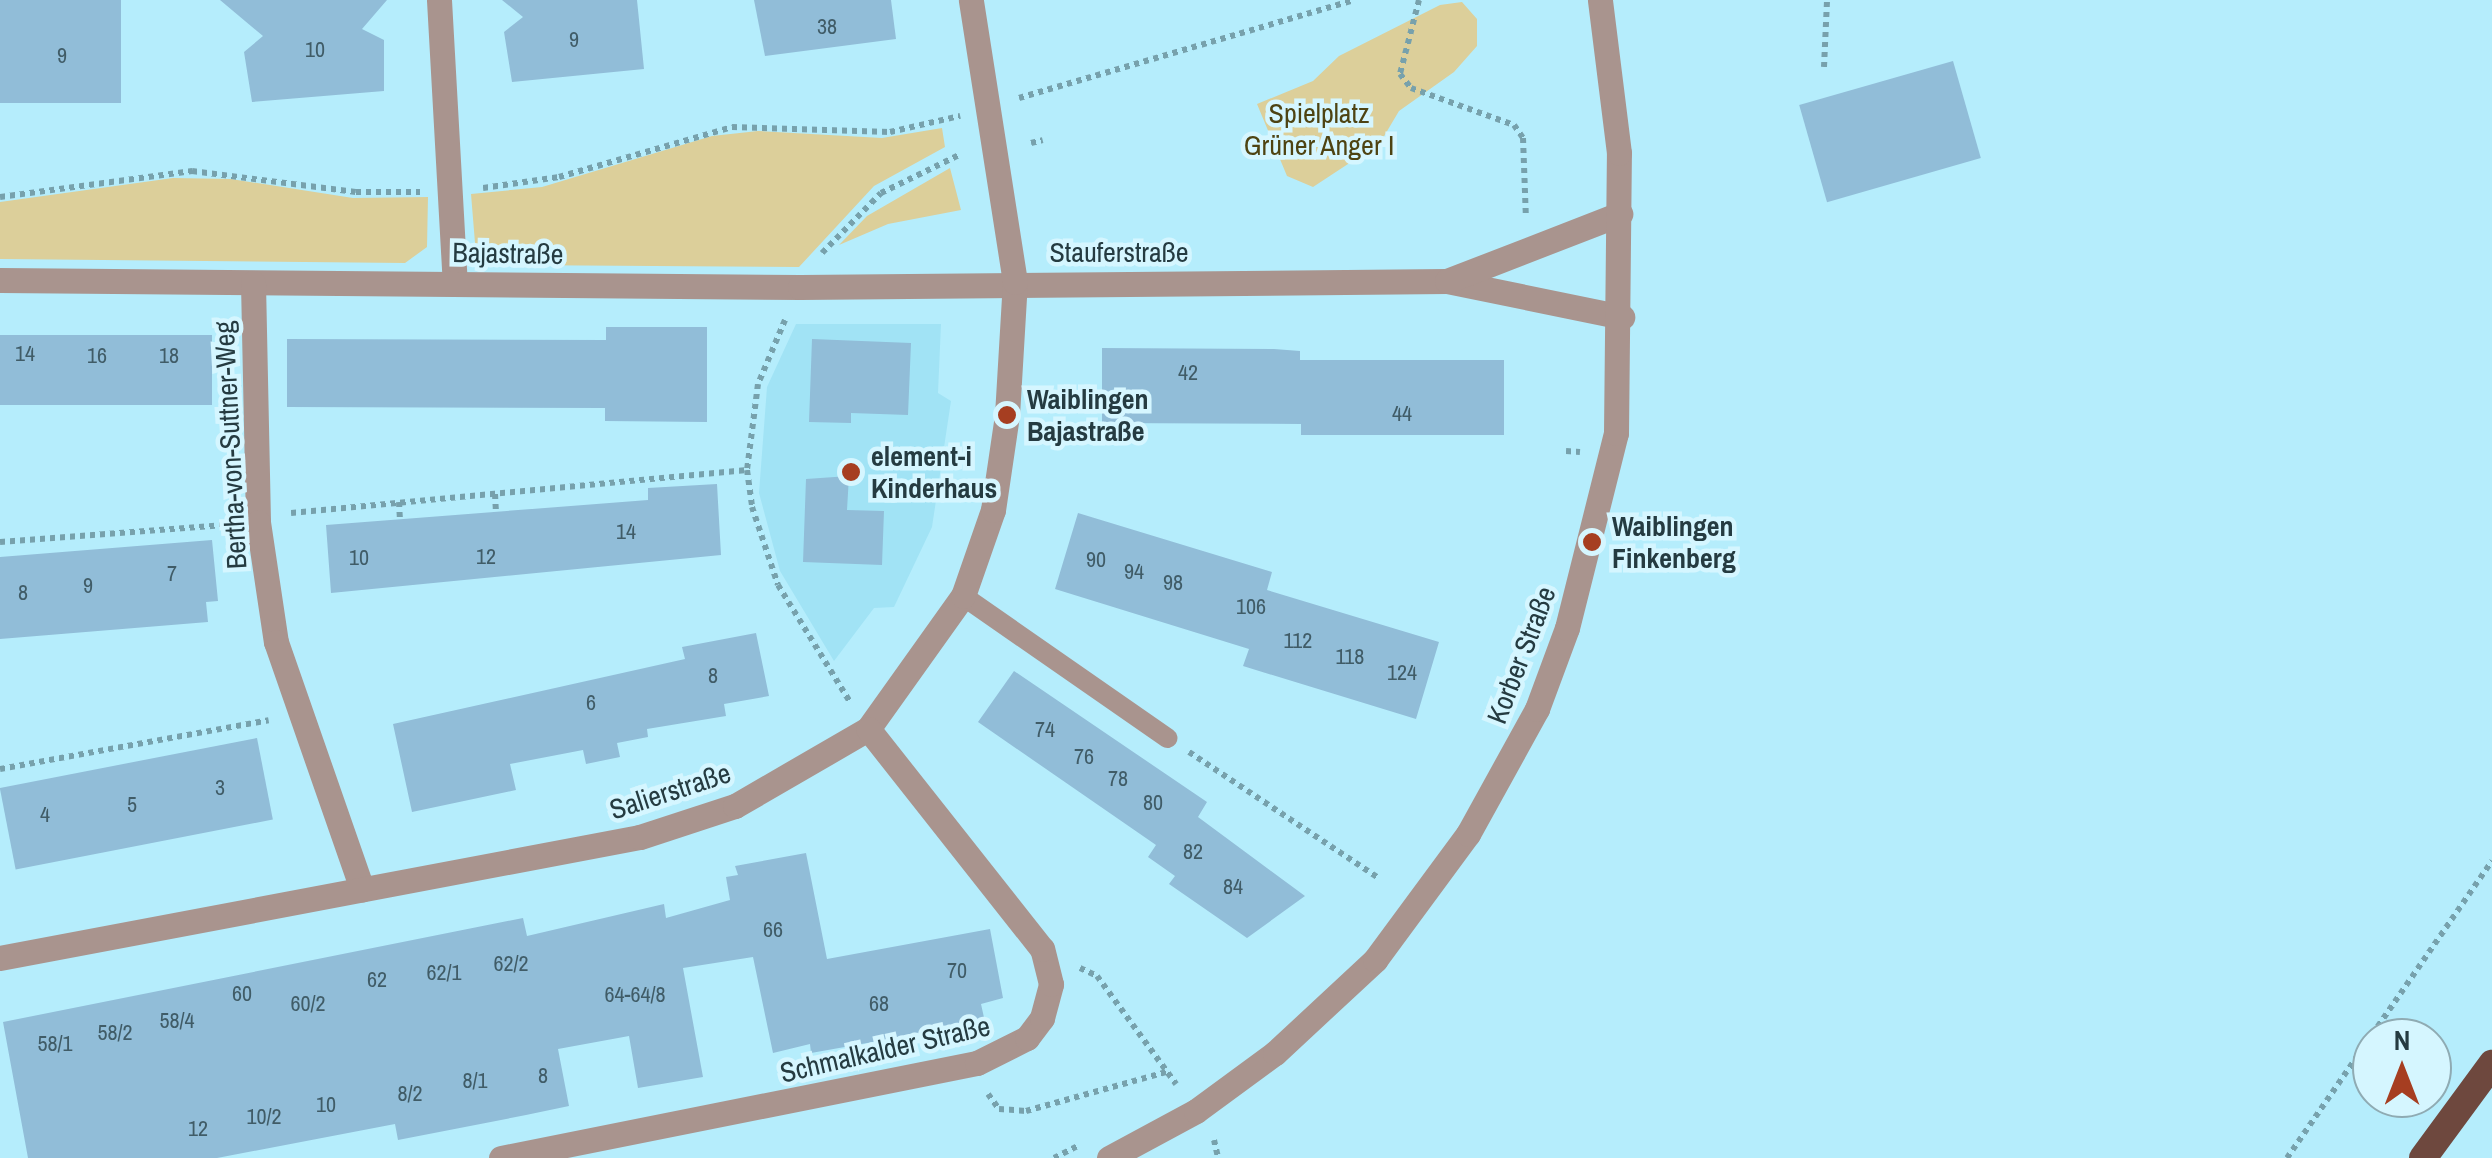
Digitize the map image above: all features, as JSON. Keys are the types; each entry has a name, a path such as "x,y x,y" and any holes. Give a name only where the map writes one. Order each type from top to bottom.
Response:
{"highway":[{"path":"2423,1158 2492,1064"}],"street":[{"path":"438,0 454,282"},
{"name":"Stauferstraße","path":"971,0 1015,282 1447,281 1622,317"},
{"name":"Korber Straße","path":"1109,1158 1202,1107 1347,988 1436,880 1504,777 1568,628 1616,433 1622,317 1618,116 1600,0"},
{"name":"Stauferstraße","path":"1447,281 1620,214"},
{"name":"Bajastraße","path":"0,280 800,287 1015,282"},
{"name":"Salierstraße","path":"0,958 640,837 735,806 868,729 964,596 993,510 1015,282"},
{"name":"Bertha-von-Suttner-Weg","path":"252,283 258,519 276,642 362,889"},
{"name":"Schmalkalder Straße","path":"500,1158 977,1063 1006,1053 1042,1018 1051,984 1042,949 868,729"}],"lane":[{"path":"964,596 1168,738"}],"path":[{"path":"0,197 192,171 356,192 450,192 559,177 732,128 890,132 988,108 1354,0"},
{"path":"1419,0 1400,74 1411,88 1514,124 1523,138 1526,224"},
{"path":"1824,68 1827,0"},
{"path":"1031,142 1043,140"},
{"path":"842,689 778,584 747,470 758,384 800,287 835,236 881,193 961,154"},
{"path":"0,542 747,470"},
{"path":"495,494 496,512"},
{"path":"399,502 400,519"},
{"path":"0,770 300,714"},
{"path":"1168,738 1379,878"},
{"path":"2287,1158 2492,861"},
{"path":"977,1063 998,1109 1026,1111 1168,1071 1097,976"}],"shaded area":[{"name":"element-i Kinderhaus","path":"796,324 941,324 938,393 951,401 932,527 894,607 874,608 834,661 780,571 759,493 767,387"}],"green space":[{"name":"Spielplatz Grüner Anger I","path":"1462,2 1477,19 1477,46 1454,72 1399,111 1380,143 1313,187 1287,176 1257,104 1313,81 1339,56 1440,5"},
{"path":"942,128 945,147 874,186 799,267 506,265 486,258 475,243 471,194 542,187 712,136 758,131 882,138"},
{"path":"950,168 961,210 888,224 839,245 867,216"},
{"path":"173,178 231,179 353,198 428,197 427,247 405,263 0,259 0,202"}],"building":[{"path":"0,0 121,0 121,103 0,103"},
{"path":"220,0 387,0 362,29 384,40 384,91 252,102 244,52 263,36"},
{"path":"502,0 637,0 644,69 512,82 504,32 523,17"},
{"path":"754,0 891,0 896,39 765,56"},
{"path":"1953,61 1981,158 1827,202 1799,105"},
{"path":"606,327 707,327 707,422 605,421 605,408 287,407 287,339 606,340"},
{"path":"0,335 212,335 212,405 0,405"},
{"path":"812,339 911,343 908,415 851,413 851,423 809,422"},
{"path":"1102,348 1274,349 1300,351 1300,360 1504,360 1504,435 1301,435 1301,424 1102,423"},
{"path":"849,476 847,510 884,511 882,565 803,562 806,479"},
{"path":"717,484 721,555 331,593 326,525 648,500 648,488"},
{"path":"1078,513 1272,572 1267,590 1439,642 1416,719 1243,666 1249,649 1055,589"},
{"path":"212,540 218,601 206,602 208,622 0,639 0,557"},
{"path":"756,633 769,696 724,704 726,716 647,729 648,737 617,743 620,757 586,764 583,750 510,764 516,790 412,812 393,724 685,659 682,647"},
{"path":"1014,671 1207,802 1198,817 1305,896 1247,938 1169,884 1175,876 1148,857 1156,845 978,722"},
{"path":"257,738 273,819 16,869 0,788"},
{"path":"806,853 827,959 990,929 1003,998 981,1004 985,1022 811,1053 810,1044 773,1053 753,957 683,968 703,1077 638,1088 629,1036 558,1049 569,1106 526,1115 398,1140 395,1124 217,1158 28,1158 3,1022 523,918 527,936 664,904 666,918 730,900 726,877 738,875 735,866"}],"place":[{"name":"Waiblingen Bajastraße","path":"1007,415"},
{"name":"element-i Kinderhaus","path":"851,472"},
{"name":"Waiblingen Finkenberg","path":"1592,542"}]}
